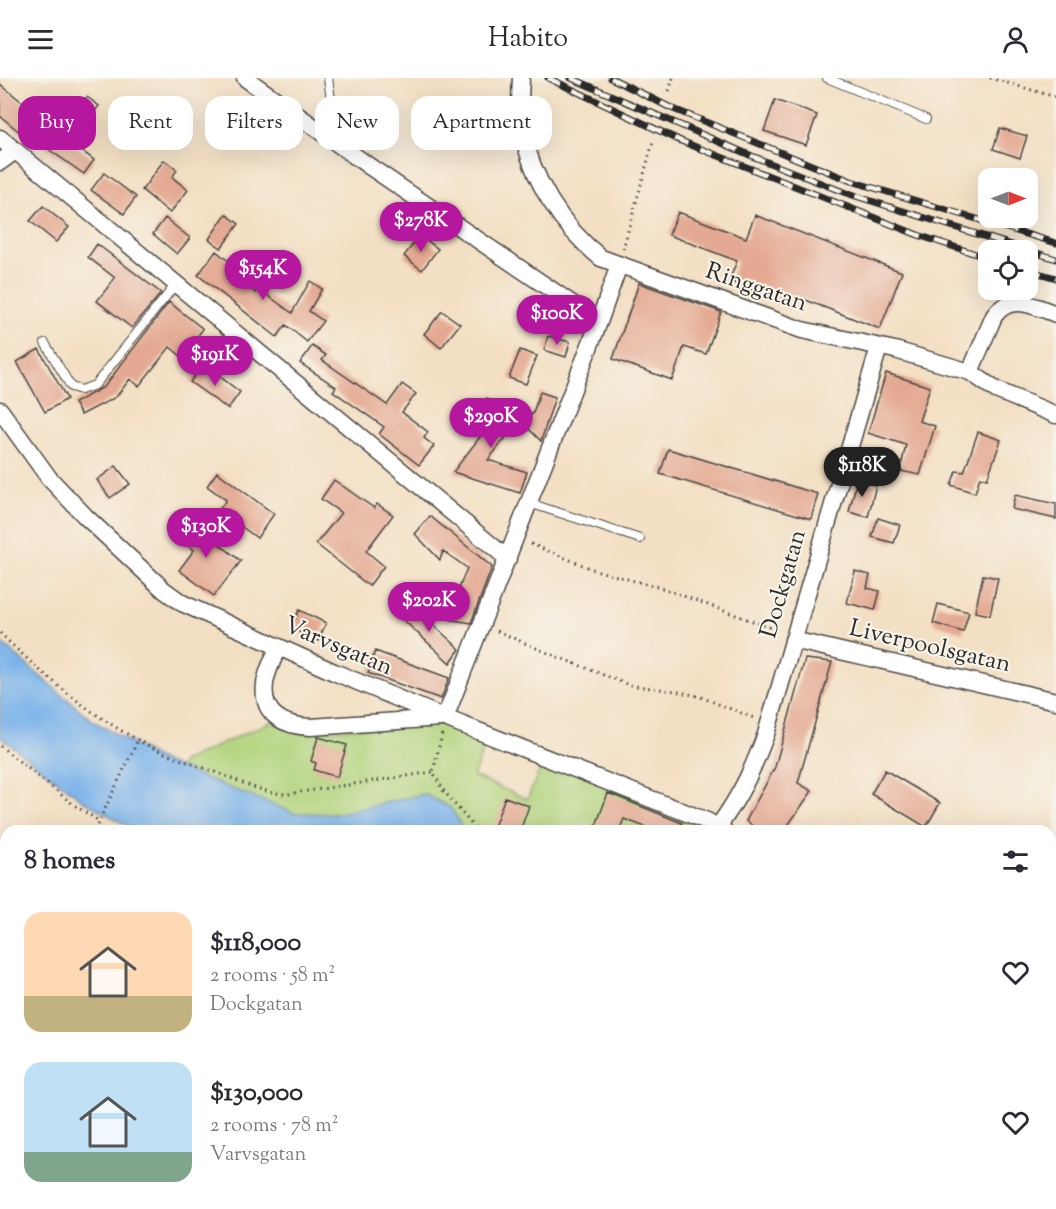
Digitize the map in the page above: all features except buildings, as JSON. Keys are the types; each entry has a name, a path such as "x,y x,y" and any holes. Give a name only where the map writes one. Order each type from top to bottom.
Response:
{"street":[{"path":"244,78 315,128"},
{"name":"Ringgatan","path":"521,78 521,128 534,170 555,208 586,246 601,258 802,330 879,347 970,372 996,390 1056,416"},
{"path":"0,138 508,559"},
{"path":"0,162 15,150"},
{"path":"346,150 599,322"},
{"path":"278,648 264,686 266,699 272,712 281,721 293,726 445,718 619,265"},
{"path":"970,372 999,308 1016,302 1056,314"},
{"name":"Dockgatan","path":"714,825 734,805 750,777 770,723 792,640 879,347"},
{"name":"Varvsgatan","path":"0,410 49,478 86,518 164,590 204,614 278,648 445,718 711,825"},
{"name":"Liverpoolsgatan","path":"792,640 1056,701"}],"lane":[{"path":"328,78 330,96"},
{"path":"827,78 846,82 926,119"},
{"path":"45,343 70,387 81,390 95,384 176,284"},
{"path":"529,503 640,540"}],"path":[{"path":"669,91 673,78"},
{"path":"990,78 1056,97"},
{"path":"619,265 653,142"},
{"path":"515,538 595,570 664,589 769,627 792,640"},
{"path":"482,624 629,685 698,696 770,723"},
{"path":"0,633 26,658 73,696 106,721 138,740 172,756 278,794 433,772"},
{"path":"445,718 433,772 443,790 472,825"},
{"path":"98,825 138,740"},
{"path":"0,746 74,805 99,821"}],"green space":[{"path":"270,722 303,731 455,723 489,735 473,776 527,799 546,756 714,825 194,825 156,808 182,762"}],"water":[{"path":"0,642 93,721 164,762 294,813 336,814 424,794 451,808 461,825 126,825 84,801 0,737"}],"railway":[{"path":"548,78 681,141 918,235 978,255"},
{"path":"571,78 752,156 846,193 1056,259"},
{"path":"611,78 671,108 851,181 1056,243"},
{"path":"1038,273 1056,278"}]}
